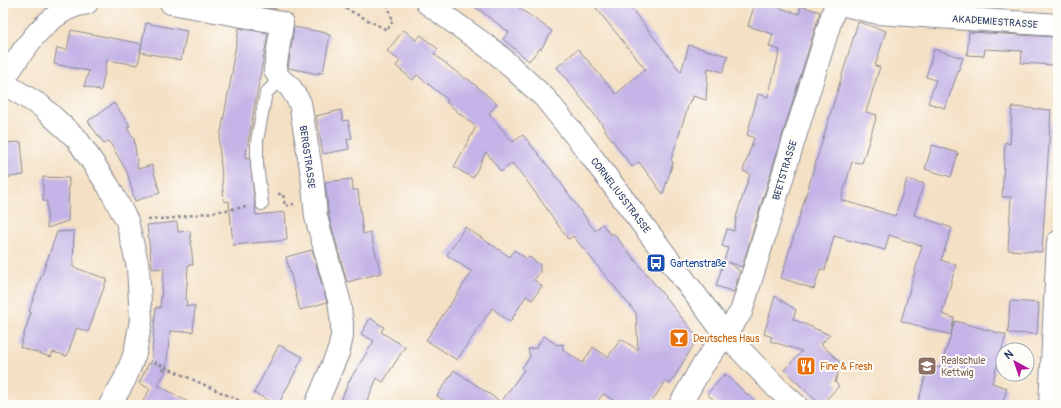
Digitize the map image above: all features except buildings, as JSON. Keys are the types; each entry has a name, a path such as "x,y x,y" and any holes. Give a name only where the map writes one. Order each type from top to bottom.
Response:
{"street":[{"path":"87,3 66,9 51,20 22,50 3,82 41,106 77,139 109,187 127,221 138,267 141,320 135,353 125,380 110,405"},
{"path":"171,3 282,23 275,70 280,79"},
{"name":"CORNELIUSSTRASSE","path":"427,3 495,52 545,98 592,157 725,334 777,388 796,405"},
{"name":"BEETSTRASSE","path":"725,334 740,312 836,3"},
{"name":"AKADEMIESTRASSE","path":"836,3 878,13 1058,25"},
{"name":"BERGSTRASSE","path":"280,79 290,87 300,103 312,175 316,217 339,300 342,324 342,336 339,350 316,405"},
{"path":"1050,405 1058,242"},
{"path":"680,405 701,368 725,334"}],"lane":[{"path":"262,200 257,165 257,141 266,93 280,79"}],"path":[{"path":"335,3 386,30 393,21 387,3"},
{"path":"174,218 262,200 283,194 285,206 314,200"},
{"path":"135,353 249,405"}],"place":[{"name":"Gartenstraße","path":"656,263"},
{"name":"Deutsches Haus","path":"679,338"},
{"name":"Fine & Fresh","path":"806,366"},
{"name":"Realschule Kettwig","path":"927,366"}]}
